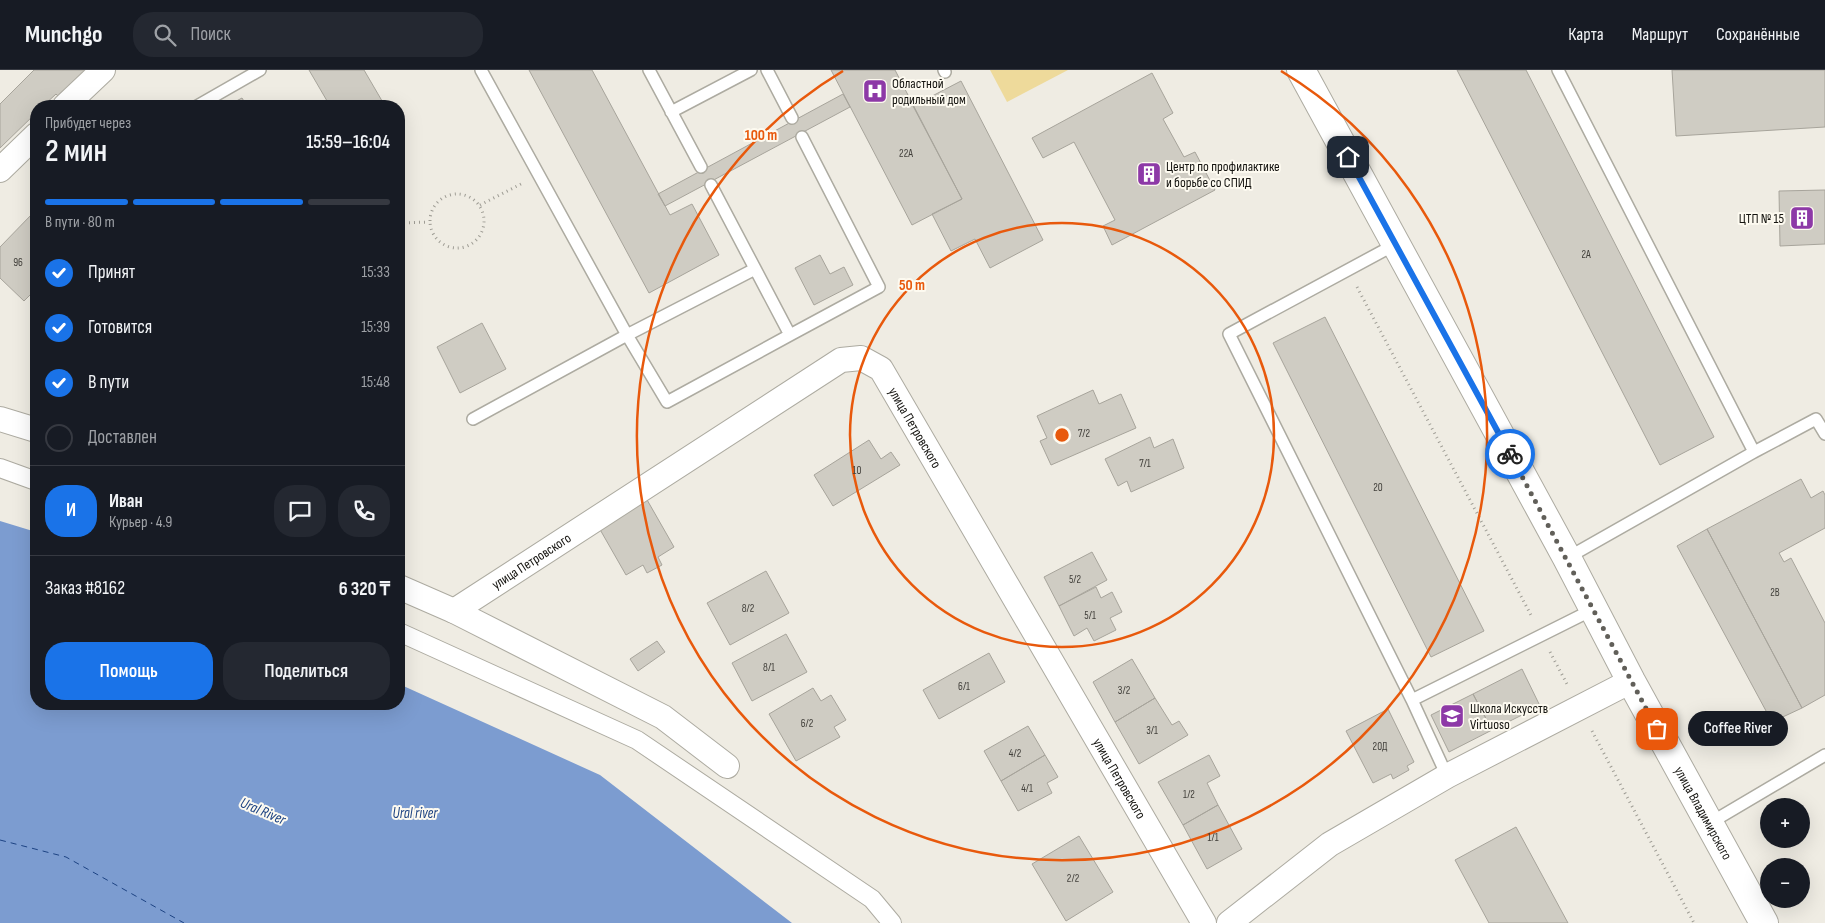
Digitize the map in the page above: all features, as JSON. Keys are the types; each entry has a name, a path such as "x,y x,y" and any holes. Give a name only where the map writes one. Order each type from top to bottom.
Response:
{"street":[{"path":"71,100 103,70"},
{"name":"улица Владимирского","path":"1301,70 1764,923"},
{"path":"0,170 30,141"},
{"name":"улица Петровского","path":"454,611 841,360 861,358 881,369 1204,923"},
{"path":"0,418 30,428"},
{"path":"0,468 30,479"},
{"path":"405,590 454,611 663,717 727,766"},
{"path":"405,635 637,740 872,899 892,923"},
{"path":"1229,923 1330,844 1446,776 1631,681"}],"lane":[{"path":"208,100 260,70"},
{"path":"481,70 627,335 667,402 879,287 802,137"},
{"path":"648,70 701,167"},
{"path":"671,112 751,70"},
{"path":"767,70 792,118"},
{"path":"1558,70 1754,452"},
{"path":"711,185 790,335"},
{"path":"1396,244 1229,334 1412,700 1446,776"},
{"path":"473,419 627,335 755,269"},
{"path":"1567,558 1816,419 1825,434"},
{"path":"1412,700 1594,609"},
{"path":"1710,824 1825,755"}],"path":[{"path":"480,205 538,174"},
{"path":"449,195 466,195 480,205 484,213 483,230 471,245 462,248 453,248 437,239 430,222 435,205 449,195"},
{"path":"405,223 430,222"},
{"path":"1348,270 1694,923"}],"shaded area":[{"path":"990,70 1068,70 1007,102"}],"water":[{"name":"Ural river","path":"0,521 30,530 30,710 405,710 405,687 600,775 792,923 0,923"}],"building":[{"path":"34,70 89,70 60,98 56,94 50,100 30,100 30,119 0,148 0,104"},
{"path":"309,70 364,70 382,100 326,100"},
{"path":"529,70 592,70 670,215 692,204 719,255 649,293"},
{"path":"831,70 895,70 962,199 912,225"},
{"path":"1457,70 1526,70 1714,437 1660,465"},
{"path":"1672,70 1825,70 1825,127 1676,136"},
{"name":"Центр по профилактике и борьбе со СПИД","path":"1152,73 1173,113 1163,119 1184,157 1195,152 1215,190 1112,245 1103,226 1115,220 1074,142 1043,158 1032,138"},
{"path":"961,81 1043,240 990,268 975,239 951,251 932,214 962,199 913,106"},
{"path":"843,94 850,107 665,206 658,194"},
{"name":"ЦТП № 15","path":"1825,190 1825,244 1780,246 1779,191"},
{"path":"30,216 30,295 24,301 0,278 0,247"},
{"path":"820,255 830,274 844,267 853,285 814,305 795,268"},
{"path":"1325,317 1484,631 1431,657 1273,343"},
{"path":"482,323 506,369 460,393 437,347"},
{"path":"1093,390 1099,404 1121,394 1136,428 1051,465 1040,441 1047,438 1037,416"},
{"path":"1150,437 1154,448 1173,439 1184,468 1131,492 1127,481 1118,486 1105,459"},
{"path":"869,440 881,459 891,452 900,465 833,506 814,475"},
{"path":"1801,479 1811,498 1823,491 1825,495 1825,528 1779,553 1784,562 1791,558 1825,623 1825,695 1802,708 1707,529"},
{"path":"646,498 674,547 658,557 662,565 647,573 643,565 626,575 598,526"},
{"path":"1707,529 1802,708 1772,722 1677,546"},
{"path":"1092,552 1107,580 1059,606 1044,577"},
{"path":"766,571 789,613 730,645 707,603"},
{"path":"1096,587 1101,598 1112,592 1122,612 1110,618 1116,630 1094,641 1087,628 1074,636 1059,606"},
{"path":"786,634 807,672 752,701 732,663"},
{"path":"657,641 665,652 638,671 630,659"},
{"path":"989,653 1005,682 939,719 923,690"},
{"path":"1132,659 1155,698 1115,722 1093,682"},
{"path":"1522,669 1540,706 1492,730 1473,694"},
{"path":"813,688 821,701 831,695 846,720 834,727 840,737 796,761 769,714"},
{"path":"1473,694 1492,730 1449,752 1431,715"},
{"path":"1155,698 1172,725 1179,721 1188,735 1139,764 1115,722"},
{"path":"1388,709 1414,762 1407,766 1409,770 1393,779 1391,774 1373,783 1346,731"},
{"path":"1028,726 1045,755 1001,781 984,751"},
{"path":"1045,755 1058,777 1047,783 1052,793 1018,811 1001,781"},
{"path":"1209,755 1220,776 1207,783 1218,805 1183,825 1158,782"},
{"path":"1218,805 1242,849 1207,869 1183,825"},
{"path":"1516,827 1568,923 1489,923 1455,860"},
{"path":"1079,836 1113,892 1066,921 1032,864"}],"ferry route":[{"path":"0,840 66,857 184,923"}],"way so far":[{"path":"1510,454 1657,729"}],"place":[{"name":"Областной родильный дом","path":"875,91"},
{"name":"Центр по профилактике и борьбе со СПИД","path":"1149,174"},
{"name":"ЦТП № 15","path":"1802,218"},
{"name":"Школа Искусств Virtuoso","path":"1452,716"},
{"name":"Coffee River","path":"1657,729"}],"route":[{"path":"1348,157 1510,454"}],"water label":[{"name":"Ural River","path":"263,811"}]}
